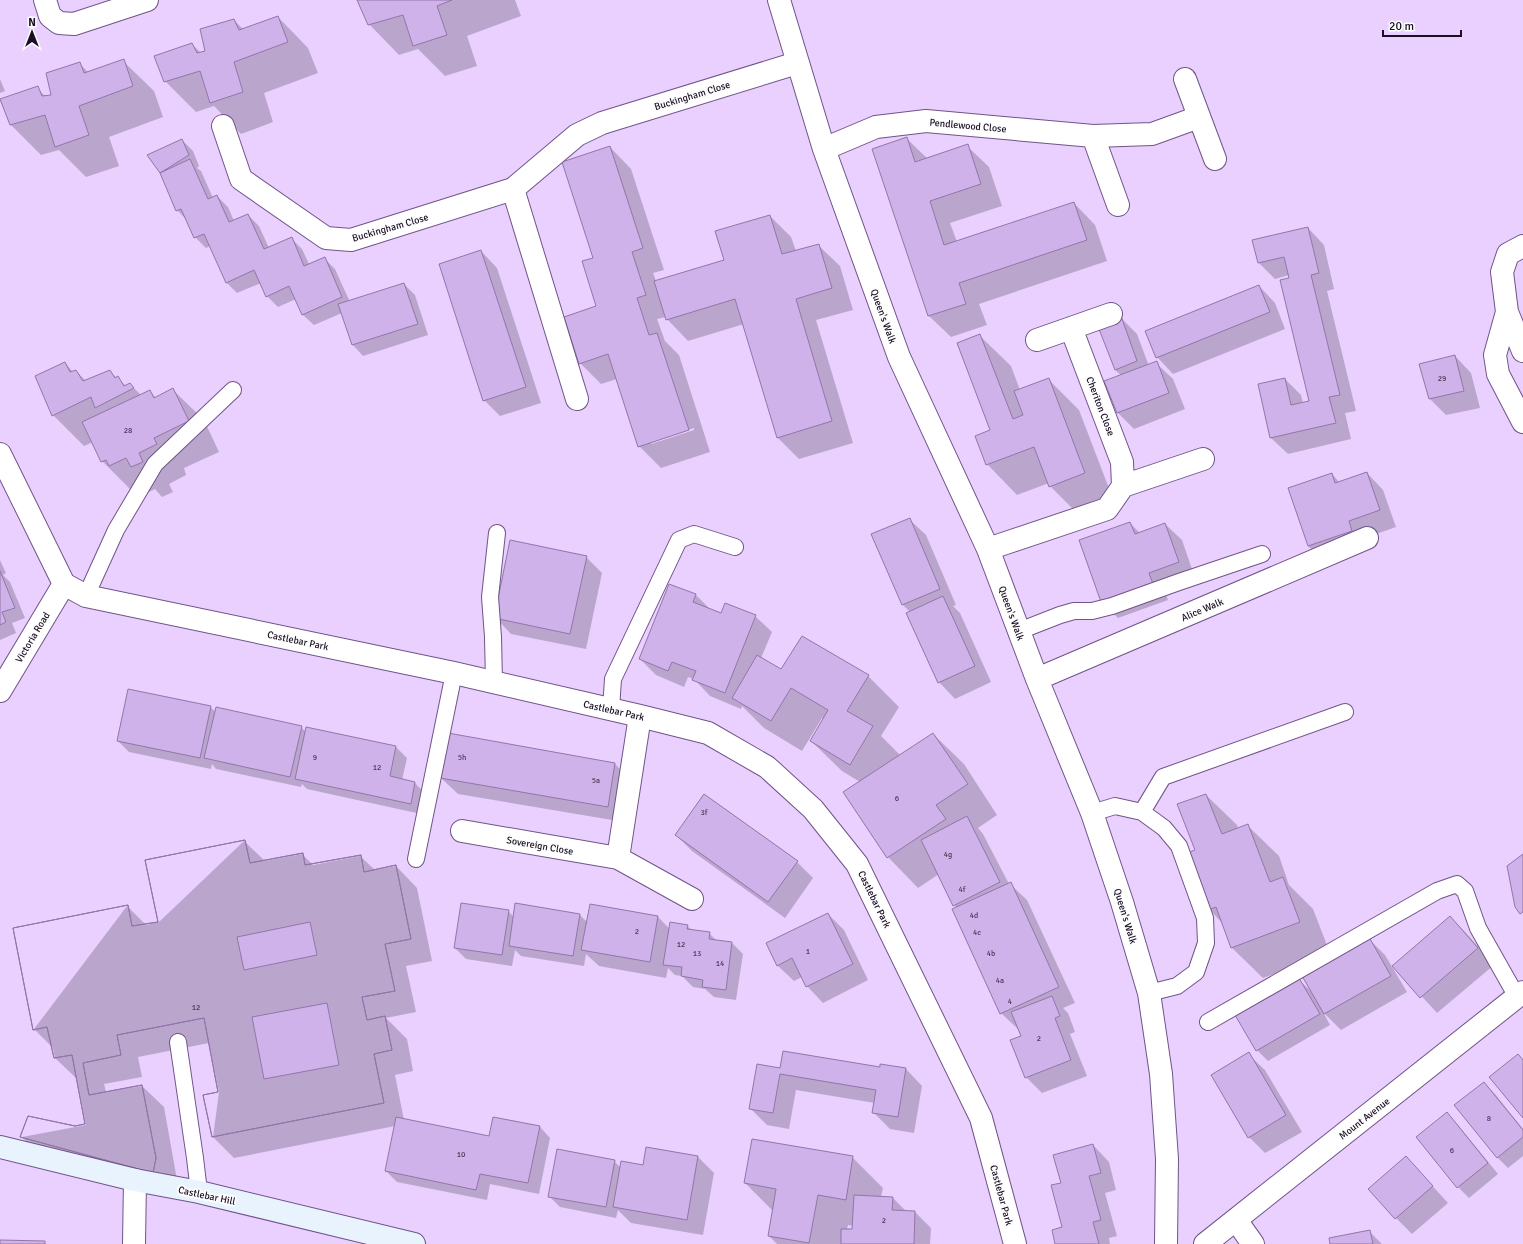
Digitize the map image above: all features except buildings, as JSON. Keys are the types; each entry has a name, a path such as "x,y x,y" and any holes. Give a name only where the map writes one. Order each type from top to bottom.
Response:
{"main road":[{"name":"Castlebar Hill","path":"0,1147 135,1180 199,1192 414,1244"}],"street":[{"path":"45,0 50,16 59,23 74,24 146,0"},
{"name":"Queen's Walk","path":"779,0 824,149 898,357 988,549 1037,679 1092,813 1122,902 1149,993 1161,1074 1166,1144 1166,1244"},
{"name":"Buckingham Close","path":"223,126 241,179 326,238 351,240 513,189 577,135 602,123 797,63"},
{"path":"1185,80 1215,159"},
{"name":"Pendlewood Close","path":"824,149 876,127 926,121 1093,136 1152,134 1199,117"},
{"path":"1093,136 1118,205"},
{"path":"513,189 577,399"},
{"path":"1523,246 1508,254 1502,272 1506,312 1523,351"},
{"path":"1506,312 1495,355 1498,374 1523,422"},
{"path":"1037,340 1111,314"},
{"name":"Cheriton Close","path":"1071,328 1122,462 1123,486"},
{"path":"1,458 64,584"},
{"path":"988,549 1107,510 1123,486 1203,458"},
{"name":"Alice Walk","path":"1037,679 1367,538"},
{"name":"Castlebar Park","path":"64,584 86,596 454,673 708,733 767,767 813,809 857,864 981,1118 1015,1244"},
{"name":"Victoria Road","path":"0,691 64,584"},
{"path":"618,858 640,716"},
{"name":"Sovereign Close","path":"462,831 618,858 692,898"},
{"name":"Mount Avenue","path":"1205,1244 1520,994"},
{"path":"134,1244 135,1180"},
{"path":"1236,1220 1254,1244"}],"lane":[{"path":"86,596 116,530 155,464 233,390"},
{"path":"494,682 490,597 497,533"},
{"path":"611,709 613,679 679,540 694,534 735,546"},
{"path":"1019,631 1074,611 1092,611 1112,606 1262,554"},
{"path":"416,859 454,673"},
{"path":"1142,812 1163,777 1344,712"},
{"path":"1092,813 1115,806 1142,812 1164,828 1179,846 1205,918 1206,943 1196,972 1177,986 1149,993"},
{"path":"1208,1022 1438,891 1457,884 1466,891 1478,928 1520,994"},
{"path":"178,1042 196,1158 199,1192"}]}
